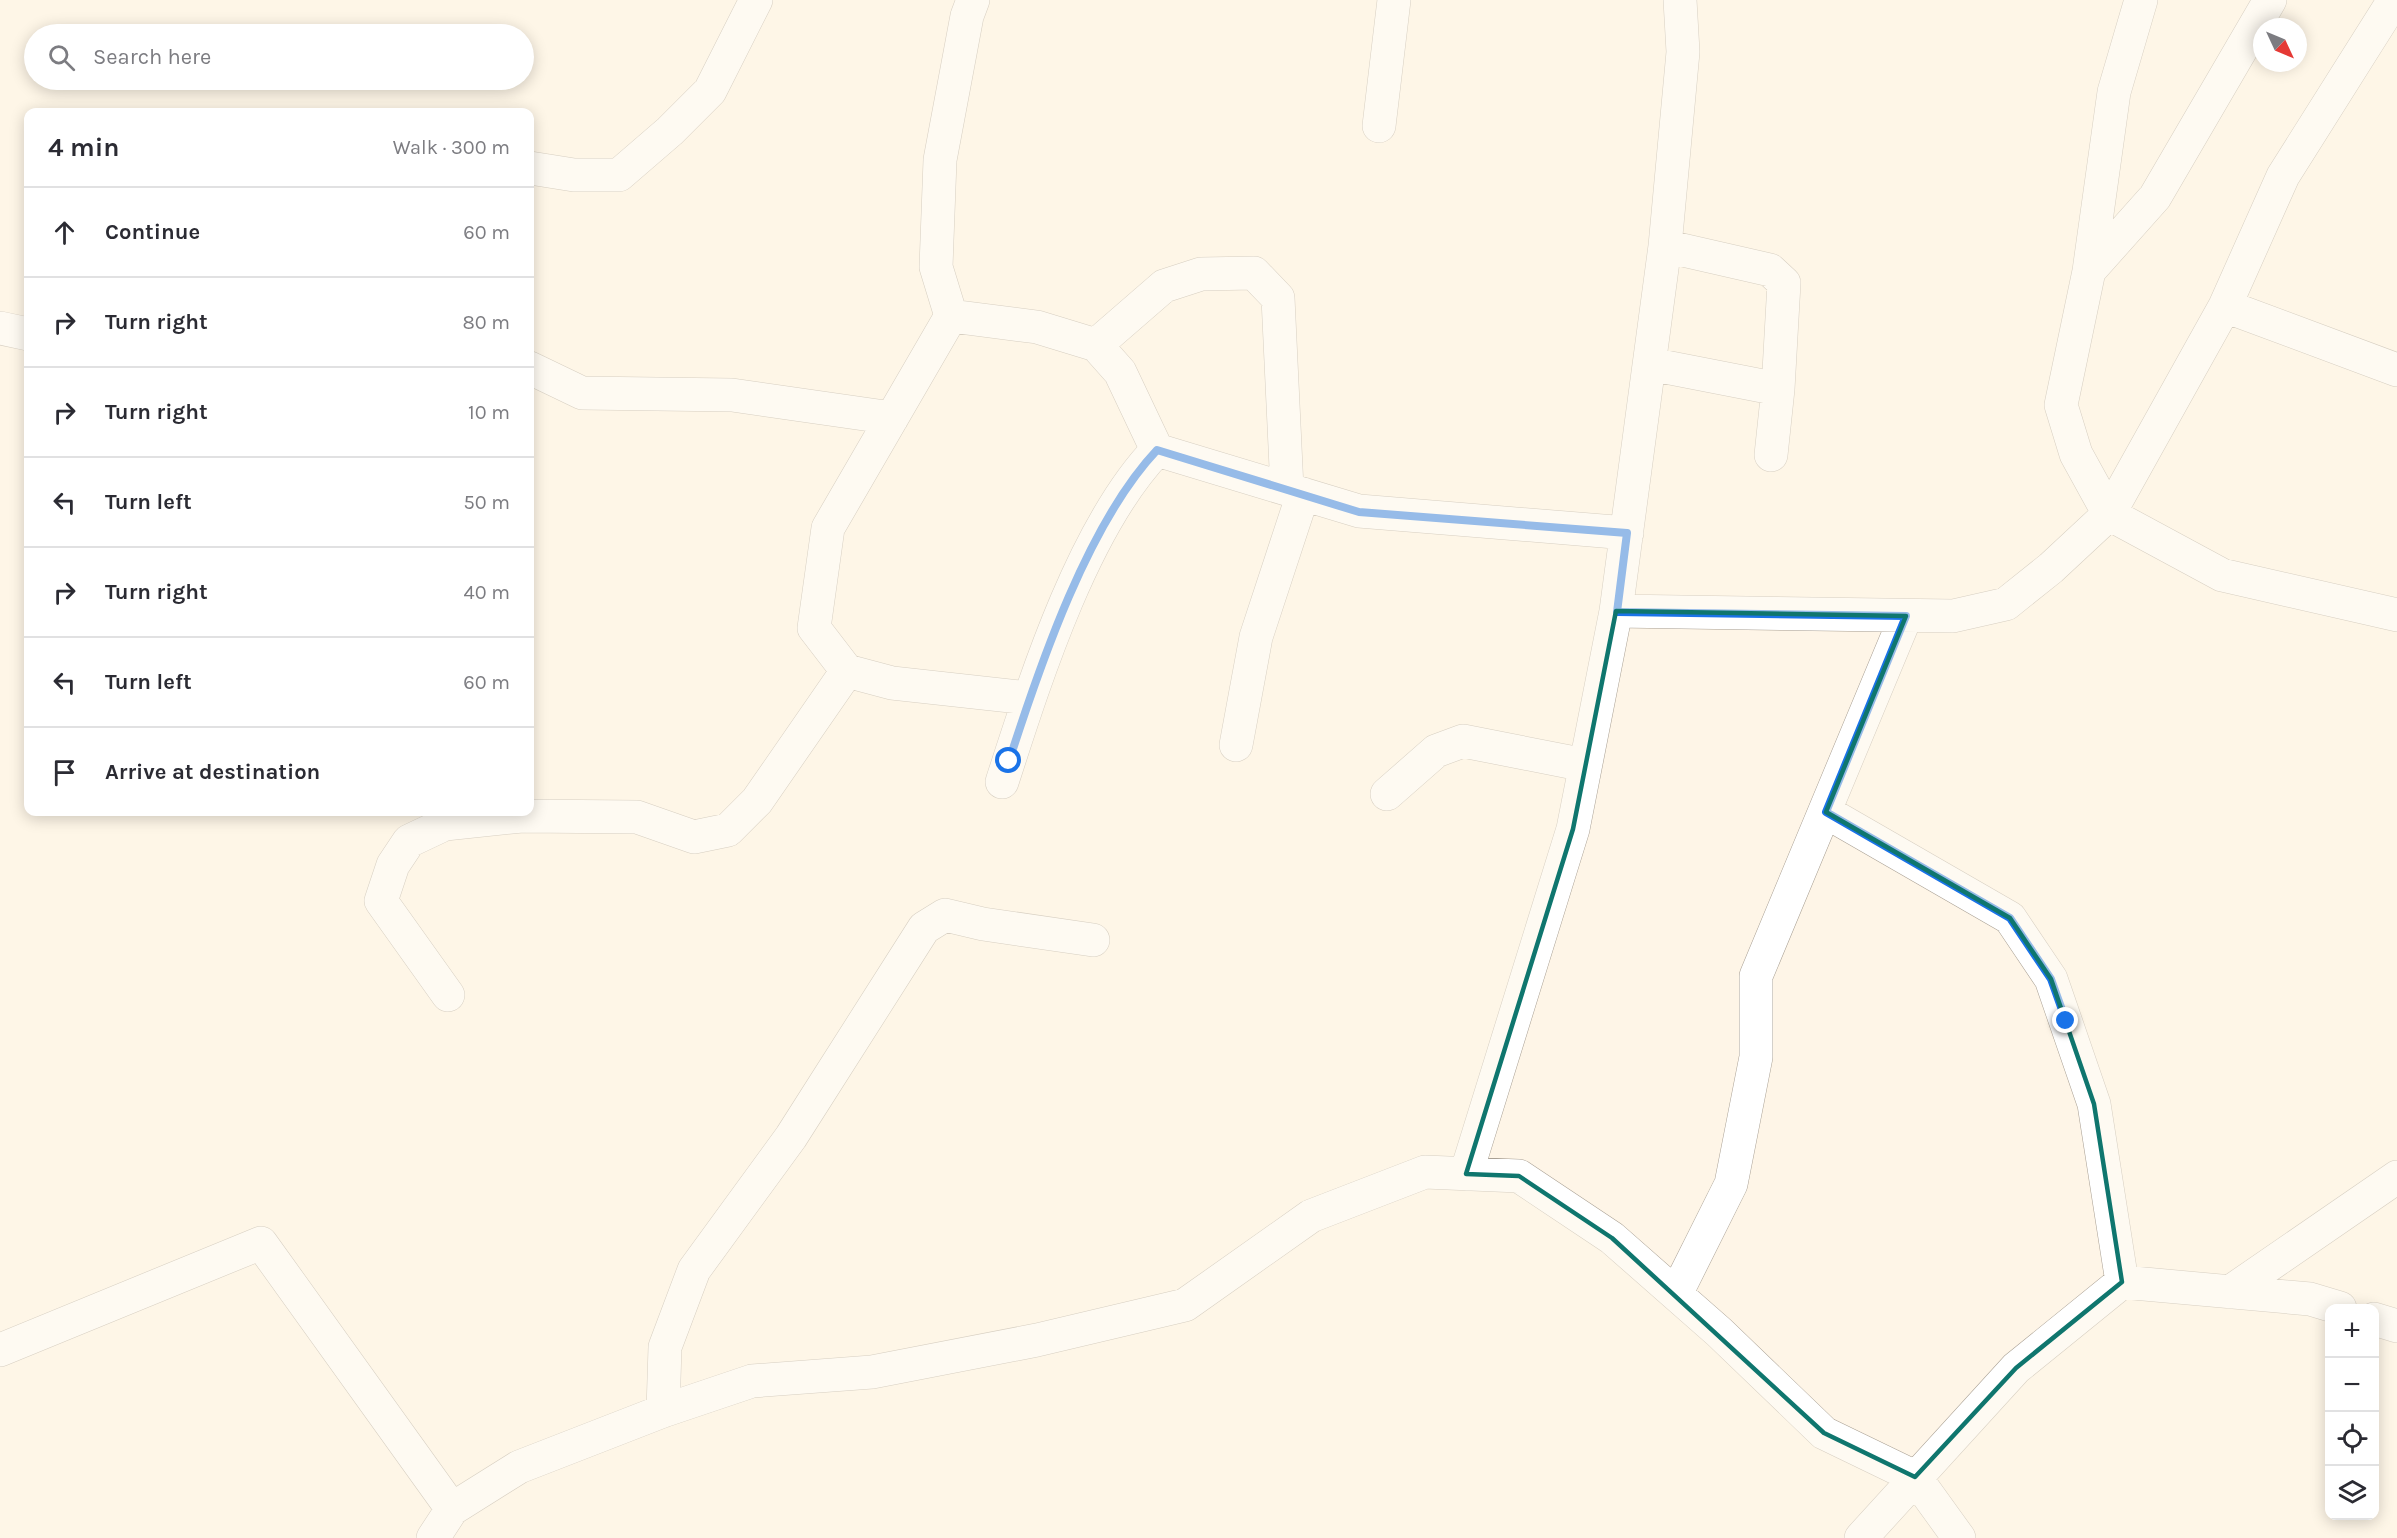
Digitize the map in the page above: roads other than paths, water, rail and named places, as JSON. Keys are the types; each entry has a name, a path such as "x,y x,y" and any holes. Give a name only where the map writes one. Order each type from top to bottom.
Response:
{"street":[{"path":"534,169 574,175 619,174 670,131 710,91 756,0"},
{"path":"973,0 966,16 940,160 936,267 951,316 828,528 814,628 847,671 892,683 1029,698"},
{"path":"1379,126 1394,0"},
{"path":"1466,1174 1573,829 1617,612 1665,246 1683,52 1680,0"},
{"path":"2141,0 2114,92 2089,271 2061,405 2076,454 2109,514 2222,575 2397,615"},
{"path":"2089,271 2155,197 2270,0"},
{"path":"1617,612 1953,616 2006,604 2051,568 2109,514 2225,306 2283,176 2394,0"},
{"path":"1665,246 1770,270 1784,283 1778,388 1771,455"},
{"path":"1096,345 1164,286 1201,274 1254,273 1278,298 1295,491 1256,637 1236,745"},
{"path":"2225,306 2397,370"},
{"path":"951,316 1037,327 1096,345 1120,372 1157,450 1359,512 1627,533"},
{"path":"0,328 24,333"},
{"path":"1650,363 1778,388"},
{"path":"534,370 582,393 732,395 892,418"},
{"path":"1002,782 1029,698 1087,557 1138,470 1157,450"},
{"path":"1676,1294 1731,1184 1756,1057 1756,976 1906,616"},
{"path":"448,995 381,901 393,865 409,841 445,824 522,816 637,817 694,837 728,830 757,801 847,671"},
{"path":"1387,794 1436,751 1463,741 1586,765"},
{"path":"1826,812 2010,918 2051,979 2094,1104 2122,1282"},
{"path":"663,1412 665,1347 694,1270 791,1137 924,928 945,915 982,924 1093,940"},
{"path":"433,1538 452,1509 519,1467 752,1381 872,1372 1037,1340 1185,1305 1311,1216 1425,1172 1519,1176 1612,1238 1676,1294 1824,1433 1915,1477 1959,1538"},
{"path":"2230,1292 2397,1177"},
{"path":"0,1350 261,1243 452,1509"},
{"path":"1861,1538 2016,1368 2122,1282 2310,1299 2327,1304"},
{"path":"2379,1321 2397,1326"}]}
